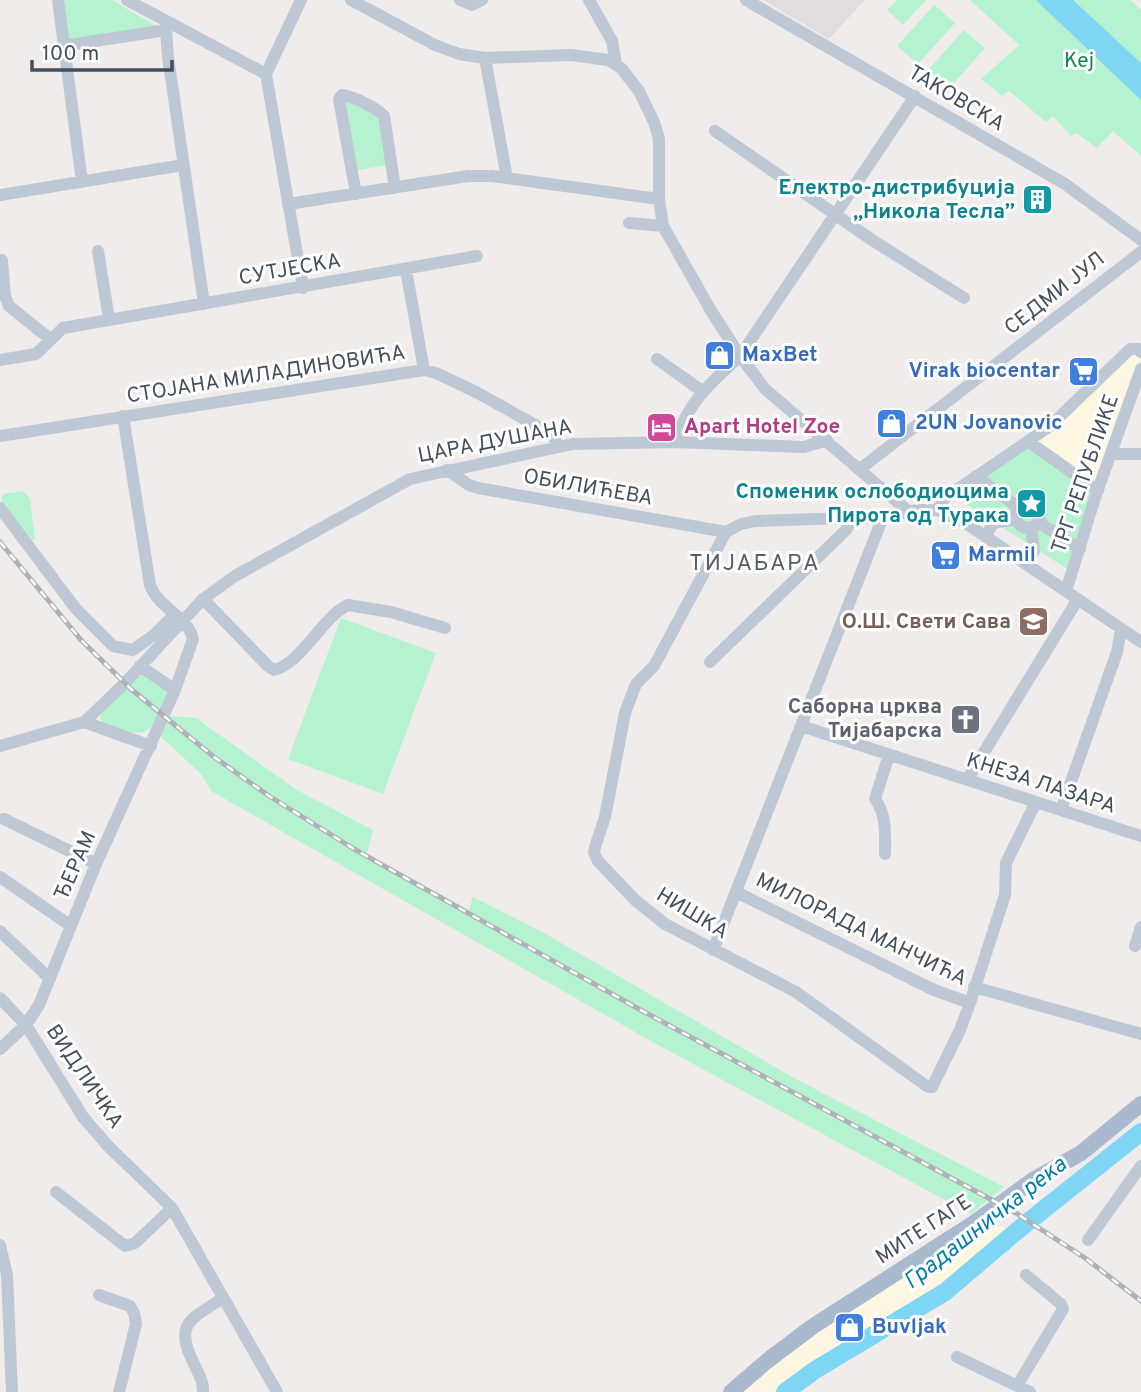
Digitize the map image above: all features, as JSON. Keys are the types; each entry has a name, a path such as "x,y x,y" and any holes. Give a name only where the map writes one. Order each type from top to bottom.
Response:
{"main road":[{"name":"МИТЕ ГАГЕ","path":"731,1392 803,1334 974,1223 1033,1180 1081,1153 1141,1104"}],"street":[{"path":"58,0 82,182"},
{"path":"127,0 167,26 267,74"},
{"path":"301,0 267,74 303,288"},
{"path":"351,0 435,45 459,54 485,58 571,55 598,57 616,64 639,91 654,122 660,147 659,199 663,226 740,356 765,389 908,510"},
{"path":"460,0 472,5 482,0"},
{"path":"589,0 612,41 616,64"},
{"name":"ТАКОВСКА","path":"746,0 1083,195 1141,240"},
{"path":"63,46 167,26"},
{"path":"167,26 183,166 204,304"},
{"path":"485,58 507,178"},
{"path":"356,194 339,99 342,95 363,103 384,117 395,188"},
{"path":"675,442 691,405 702,391 740,356 915,96"},
{"path":"715,131 834,214 964,298"},
{"path":"0,195 183,166"},
{"path":"288,204 468,176 507,178 659,199"},
{"path":"629,223 663,226"},
{"path":"98,251 109,319"},
{"name":"СЕДМИ ЈУЛ","path":"860,469 1141,252"},
{"name":"СУТЈЕСКА","path":"0,360 36,354 63,328 477,256"},
{"path":"2,260 5,296 9,306 50,339"},
{"path":"406,270 424,370"},
{"name":"ТРГ РЕПУБЛИКЕ","path":"937,510 945,498 1059,419 1130,349 1140,349"},
{"path":"657,359 702,391"},
{"name":"ТРГ РЕПУБЛИКЕ","path":"1066,591 1141,369"},
{"name":"СТОЈАНА МИЛАДИНОВИЋА","path":"0,436 424,370 436,373 506,408 553,435 557,445"},
{"path":"123,416 150,585 159,602 178,617 191,632 193,639 175,690 140,666"},
{"name":"ЦАРА ДУШАНА","path":"178,617 235,576 410,479 557,445 675,442 804,447 827,440"},
{"path":"1029,442 1098,491"},
{"path":"1111,454 1141,454"},
{"name":"ОБИЛИЋЕВА","path":"447,470 478,488 726,532 741,523 755,521 883,517"},
{"path":"976,476 1018,514 1020,525 1034,525 1080,549"},
{"path":"986,536 993,523 1018,514 1026,505 1034,506 1039,512 1034,525 1034,551 1026,564"},
{"path":"0,508 76,609 113,646 133,650 178,617"},
{"name":"ТРГ РЕПУБЛИКЕ","path":"883,517 908,510 937,510 964,522 1141,642"},
{"path":"713,950 883,517"},
{"path":"710,662 846,530 853,519"},
{"name":"НИШКА","path":"726,532 654,666 636,684 625,713 607,807 594,853 611,876 665,925 796,992 928,1087 935,1084 970,1003"},
{"path":"203,599 274,670 286,666 334,615 348,605 391,612 445,628"},
{"path":"967,780 1078,599"},
{"path":"0,746 84,722 140,666 178,617"},
{"path":"1061,810 1117,652 1121,629"},
{"name":"ЂЕРАМ","path":"0,1049 26,1025 39,1005 96,864 175,690"},
{"path":"84,722 151,746"},
{"name":"КНЕЗА ЛАЗАРА","path":"801,726 1141,836"},
{"path":"886,854 884,818 882,808 875,799 889,755"},
{"path":"970,1003 1004,895 1006,863 1036,802"},
{"path":"4,819 96,864"},
{"path":"0,877 71,926"},
{"name":"МИЛОРАДА МАНЧИЋА","path":"736,892 934,990 970,1003"},
{"path":"1135,946 1141,927"},
{"path":"0,931 50,979"},
{"path":"974,987 1141,1034"},
{"name":"ВИДЛИЧКА","path":"0,998 26,1025 83,1117 108,1146 172,1208 277,1392"},
{"path":"1088,1240 1141,1166"},
{"path":"56,1192 125,1246 135,1243 172,1208"},
{"path":"0,1245 7,1275 6,1361 12,1392"},
{"path":"1017,1386 1063,1309 1061,1304 1026,1275"},
{"path":"99,1295 130,1306 136,1318 119,1392"},
{"path":"204,1392 202,1380 186,1344 185,1329 187,1321 223,1298"},
{"path":"957,1357 1030,1392"}],"shaded area":[{"path":"763,0 865,0 829,39"},
{"path":"1140,353 1139,371 1098,495 1028,444 1122,356"},
{"name":"Buvljak","path":"989,1220 1007,1229 952,1280 829,1352 774,1392 731,1392 902,1272"}],"green space":[{"path":"62,0 112,0 156,26 68,42"},
{"path":"897,0 926,0 903,25 887,10"},
{"name":"Кеј","path":"970,0 1131,0 1141,10 1141,156 1113,131 1097,148 1076,133 1071,136 1053,116 1046,122 1009,91 1002,96 981,79 1019,45"},
{"path":"934,5 955,23 918,64 897,46"},
{"path":"964,30 985,48 948,90 927,71"},
{"path":"339,91 381,116 389,165 351,171"},
{"path":"1028,444 1098,495 1072,572 952,495"},
{"path":"23,491 30,499 35,538 33,541 1,501 3,494"},
{"path":"341,618 436,653 383,794 288,759"},
{"path":"144,672 170,689 153,725 140,733 102,723 100,716 104,709"},
{"path":"170,716 196,718 297,790 373,830 367,854 469,910 473,897 546,934 794,1078 1004,1187 971,1214 658,1045 211,791 201,774 160,736"}],"water":[{"path":"1036,0 1073,0 1141,63 1141,100"}],"waterway":[{"name":"Градашничка река","path":"785,1392 815,1370 945,1292 1141,1132"}],"railway":[{"path":"0,542 81,640 131,689 214,757 269,796 354,849 637,1008 1016,1213 1085,1258 1141,1301"}],"place":[{"name":"Електро-дистрибуција „Никола Тесла”","path":"1038,200"},
{"name":"MaxBet","path":"719,355"},
{"name":"Virak biocentar","path":"1083,371"},
{"name":"2UN Jovanovic","path":"892,423"},
{"name":"Apart Hotel Zoe","path":"661,427"},
{"name":"Споменик ослободиоцима Пирота од Турака","path":"1032,504"},
{"name":"Marmil","path":"945,555"},
{"name":"О.Ш. Свети Сава","path":"1034,622"},
{"name":"Саборна црква Тијабарска","path":"965,719"},
{"name":"Buvljak","path":"849,1327"}],"district":[{"name":"ТИЈАБАРА","path":"755,564"}]}
